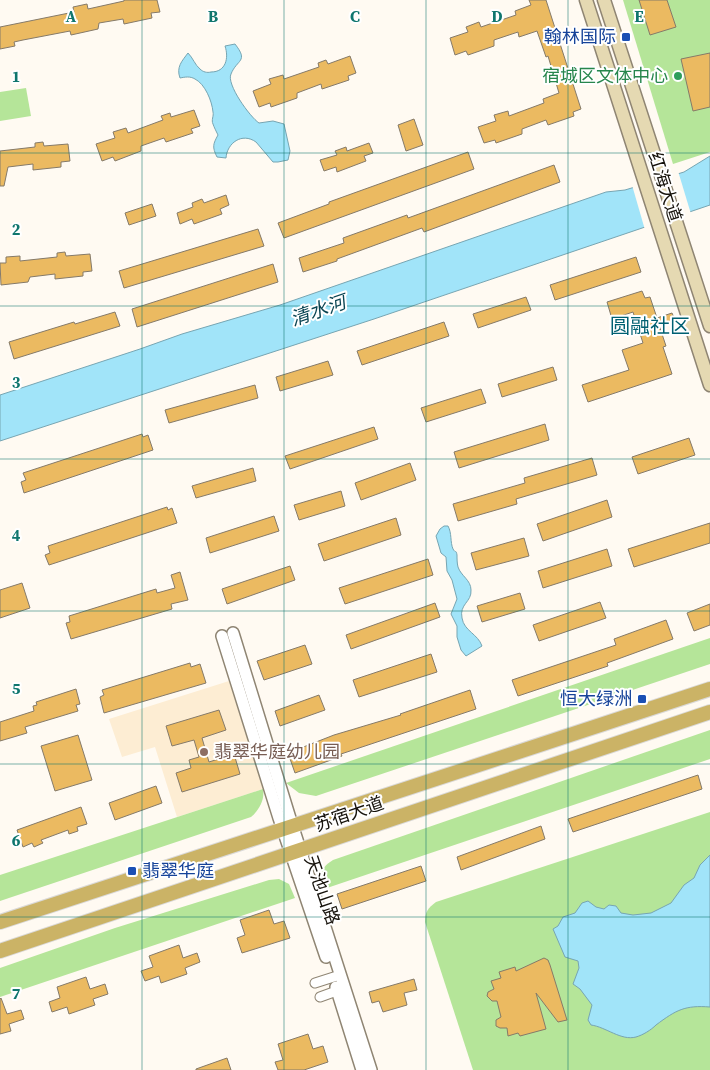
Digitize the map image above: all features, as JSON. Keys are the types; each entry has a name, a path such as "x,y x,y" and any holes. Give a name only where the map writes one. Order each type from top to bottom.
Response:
{"main road":[{"name":"红海大道","path":"586,0 710,385"},
{"name":"红海大道","path":"604,0 710,326"},
{"name":"苏宿大道","path":"0,922 710,689"},
{"name":"苏宿大道","path":"0,951 710,712"}],"street":[{"name":"天池山路","path":"227,634 295,852 336,976 371,1070"},
{"path":"315,983 336,976"},
{"name":"天池山路","path":"341,990 362,1070"},
{"path":"320,997 341,990"}],"shaded area":[{"name":"翡翠华庭幼儿园","path":"229,681 263,789 177,817 155,747 122,757 109,719"}],"green space":[{"name":"宿城区文体中心","path":"623,0 710,0 710,152 673,164"},
{"path":"26,88 31,116 0,121 0,92"},
{"path":"710,638 710,664 316,796 299,793 286,783"},
{"path":"710,730 710,759 324,889 321,880 322,872 325,866 333,860"},
{"path":"263,789 261,804 251,817 0,901 0,875"},
{"path":"710,812 710,1070 473,1070 425,922 426,913 431,906 436,902"},
{"path":"279,879 289,884 295,898 0,997 0,968 115,928 269,880"}],"water":[{"path":"235,44 241,57 233,69 230,79 235,92 259,123 273,121 284,124 290,151 288,160 273,162 256,142 246,138 232,144 226,158 217,157 214,146 218,135 212,122 213,114 210,98 199,81 189,77 180,78 179,67 188,53 202,71 216,71 220,70 225,64 227,55 225,46"},
{"name":"清水河","path":"710,156 710,205 374,319 0,441 0,395 182,334 280,305 606,192 625,190 684,172"},
{"path":"444,526 448,526 453,549 457,553 458,567 471,587 470,597 462,609 463,622 482,646 466,656 461,650 457,637 457,626 451,614 457,599 452,580 447,571 446,557 441,553 436,536"},
{"path":"710,855 710,1007 694,1007 681,1010 647,1032 630,1038 591,1025 588,1020 592,1005 580,989 573,984 579,968 578,961 565,957 553,929 558,926 563,917 575,913 582,903 588,901 596,907 604,909 609,905 616,906 621,913 633,915 651,913 671,903 684,885 694,878 700,865"}],"pier":[{"path":"678,171 691,214 645,230 632,185"}],"building":[{"path":"124,0 157,0 160,12 151,13 152,18 124,24 123,19 99,23 98,29 71,35 70,31 23,40 14,42 15,46 0,49 0,27 74,12 73,7 87,4 88,9"},
{"path":"529,0 546,0 581,109 573,112 574,116 548,125 546,120 522,129 522,134 496,143 495,140 484,143 478,127 496,121 494,115 508,111 509,116 544,103 543,99 559,93 548,56 546,57 537,31 519,37 518,32 494,40 494,46 468,55 466,51 455,55 450,38 468,32 466,27 479,22 481,27 516,15 515,11 531,5"},
{"path":"639,0 667,0 676,27 650,35"},
{"path":"710,53 710,107 693,111 681,59"},
{"path":"350,56 356,73 348,76 349,80 322,89 321,84 297,93 297,98 271,107 270,103 259,107 253,91 271,84 269,79 283,75 284,79 319,67 318,63 326,60 328,64"},
{"path":"194,110 200,126 191,129 193,133 166,142 164,138 141,146 141,151 115,161 113,157 102,161 96,144 115,138 113,132 126,128 128,133 163,120 161,116 170,113 171,117"},
{"path":"414,119 423,145 406,151 398,125"},
{"path":"43,142 44,146 68,144 70,161 61,162 61,167 33,170 33,164 8,167 4,186 0,186 0,151 35,147 35,143"},
{"path":"369,143 373,153 364,156 366,161 337,172 336,167 324,171 320,160 337,155 335,151 346,147 347,151"},
{"path":"468,152 474,169 284,238 278,223 329,204 329,202"},
{"path":"554,165 560,182 424,232 422,228 303,272 299,258 344,243 343,238 407,215 408,218"},
{"path":"226,195 229,205 220,209 222,214 194,224 192,219 180,224 177,213 193,207 192,203 202,199 204,203"},
{"path":"152,204 156,216 129,225 125,213"},
{"path":"258,229 264,246 124,288 119,271"},
{"path":"65,252 66,256 90,254 92,271 83,272 83,276 55,279 55,274 30,277 28,282 1,285 0,263 6,263 6,257 20,256 20,261 57,257 57,253"},
{"path":"636,257 641,272 555,300 550,285"},
{"path":"273,264 278,282 137,327 132,309"},
{"path":"642,291 645,298 650,297 657,318 672,313 675,320 659,325 666,346 663,347 672,374 588,402 582,385 629,370 622,350 643,343 633,312 612,319 607,302"},
{"path":"526,297 531,310 478,328 473,314"},
{"path":"115,312 120,326 14,359 9,342 74,322 75,324"},
{"path":"444,322 449,336 362,365 357,351"},
{"path":"328,361 333,375 280,391 276,377"},
{"path":"553,367 557,380 502,397 498,384"},
{"path":"255,385 258,398 169,423 165,410"},
{"path":"481,389 486,403 426,422 421,408"},
{"path":"545,424 549,440 459,468 454,452"},
{"path":"374,427 378,439 290,469 285,456"},
{"path":"142,434 143,437 148,435 153,450 24,493 21,482 26,480 23,473"},
{"path":"689,438 695,455 638,474 632,457"},
{"path":"592,458 597,475 516,499 517,504 458,521 453,504 525,483 524,478"},
{"path":"410,463 416,480 361,500 355,483"},
{"path":"253,468 256,481 196,498 192,486"},
{"path":"341,491 345,506 299,520 294,505"},
{"path":"607,500 612,517 543,541 537,524"},
{"path":"167,507 168,510 172,508 177,523 49,565 45,555 50,553 48,546"},
{"path":"274,516 279,531 210,553 206,538"},
{"path":"396,518 401,535 324,561 318,544"},
{"path":"710,523 710,543 634,567 628,549"},
{"path":"524,538 529,556 476,570 471,553"},
{"path":"607,549 612,566 543,588 538,571"},
{"path":"428,559 433,575 345,604 339,588"},
{"path":"290,566 295,580 227,604 222,589"},
{"path":"180,572 188,600 171,604 172,609 71,639 66,623 70,622 69,616 156,589 157,593 175,588 171,575"},
{"path":"22,583 30,608 0,618 0,590"},
{"path":"520,593 525,609 482,622 477,606"},
{"path":"600,602 606,618 539,641 533,625"},
{"path":"435,603 440,617 351,649 346,635"},
{"path":"710,604 710,625 694,631 687,613"},
{"path":"666,620 673,639 607,663 608,666 518,696 512,680 616,645 614,639"},
{"path":"305,645 312,664 264,680 257,661"},
{"path":"431,654 437,672 359,697 353,680"},
{"path":"190,663 191,667 200,664 206,683 104,713 100,697 104,695 102,690"},
{"path":"76,689 80,704 76,705 78,711 25,727 27,733 0,741 0,722 34,711 33,706 37,705 36,702"},
{"path":"470,690 476,709 341,754 342,756 295,773 288,753 334,735 401,715"},
{"path":"319,695 325,710 280,726 275,711"},
{"path":"219,710 226,730 202,738 209,762 234,754 240,774 182,792 176,773 191,768 189,760 199,757 194,740 172,746 166,726"},
{"path":"78,735 92,780 55,791 41,746"},
{"path":"698,775 702,789 573,832 568,819"},
{"path":"156,786 162,803 115,820 109,803"},
{"path":"81,807 87,824 77,827 78,831 69,834 68,830 41,840 43,843 34,847 32,843 23,847 17,830"},
{"path":"541,826 545,839 461,870 457,857"},
{"path":"421,866 426,881 342,909 337,894"},
{"path":"269,910 274,924 284,921 290,938 242,953 237,938 245,935 240,920"},
{"path":"179,945 183,958 197,953 200,962 185,968 187,974 161,983 159,976 145,981 141,971 153,967 149,956"},
{"path":"544,958 548,960 550,965 567,1020 558,1022 536,993 546,1029 520,1036 518,1033 508,1036 507,1028 496,1026 496,1020 501,1017 497,1001 492,1001 487,996 488,992 494,989 491,981 501,978 499,972 515,967 516,971"},
{"path":"86,977 90,989 105,984 108,994 93,999 95,1005 69,1014 67,1007 52,1012 49,1002 60,998 57,987"},
{"path":"414,979 417,990 404,993 407,1005 383,1012 379,1001 372,1003 369,992"},
{"path":"0,999 7,1014 21,1010 24,1019 9,1024 11,1031 0,1034"},
{"path":"308,1034 313,1049 323,1046 328,1062 304,1070 278,1070 275,1062 283,1060 278,1044"},
{"path":"227,1058 231,1070 196,1070 196,1069"}],"place":[{"name":"翰林国际","path":"626,37"},
{"name":"宿城区文体中心","path":"678,76"},
{"name":"恒大绿洲","path":"642,699"},
{"name":"翡翠华庭幼儿园","path":"204,752"},
{"name":"翡翠华庭","path":"132,871"}],"district":[{"name":"圆融社区","path":"650,326"}]}
